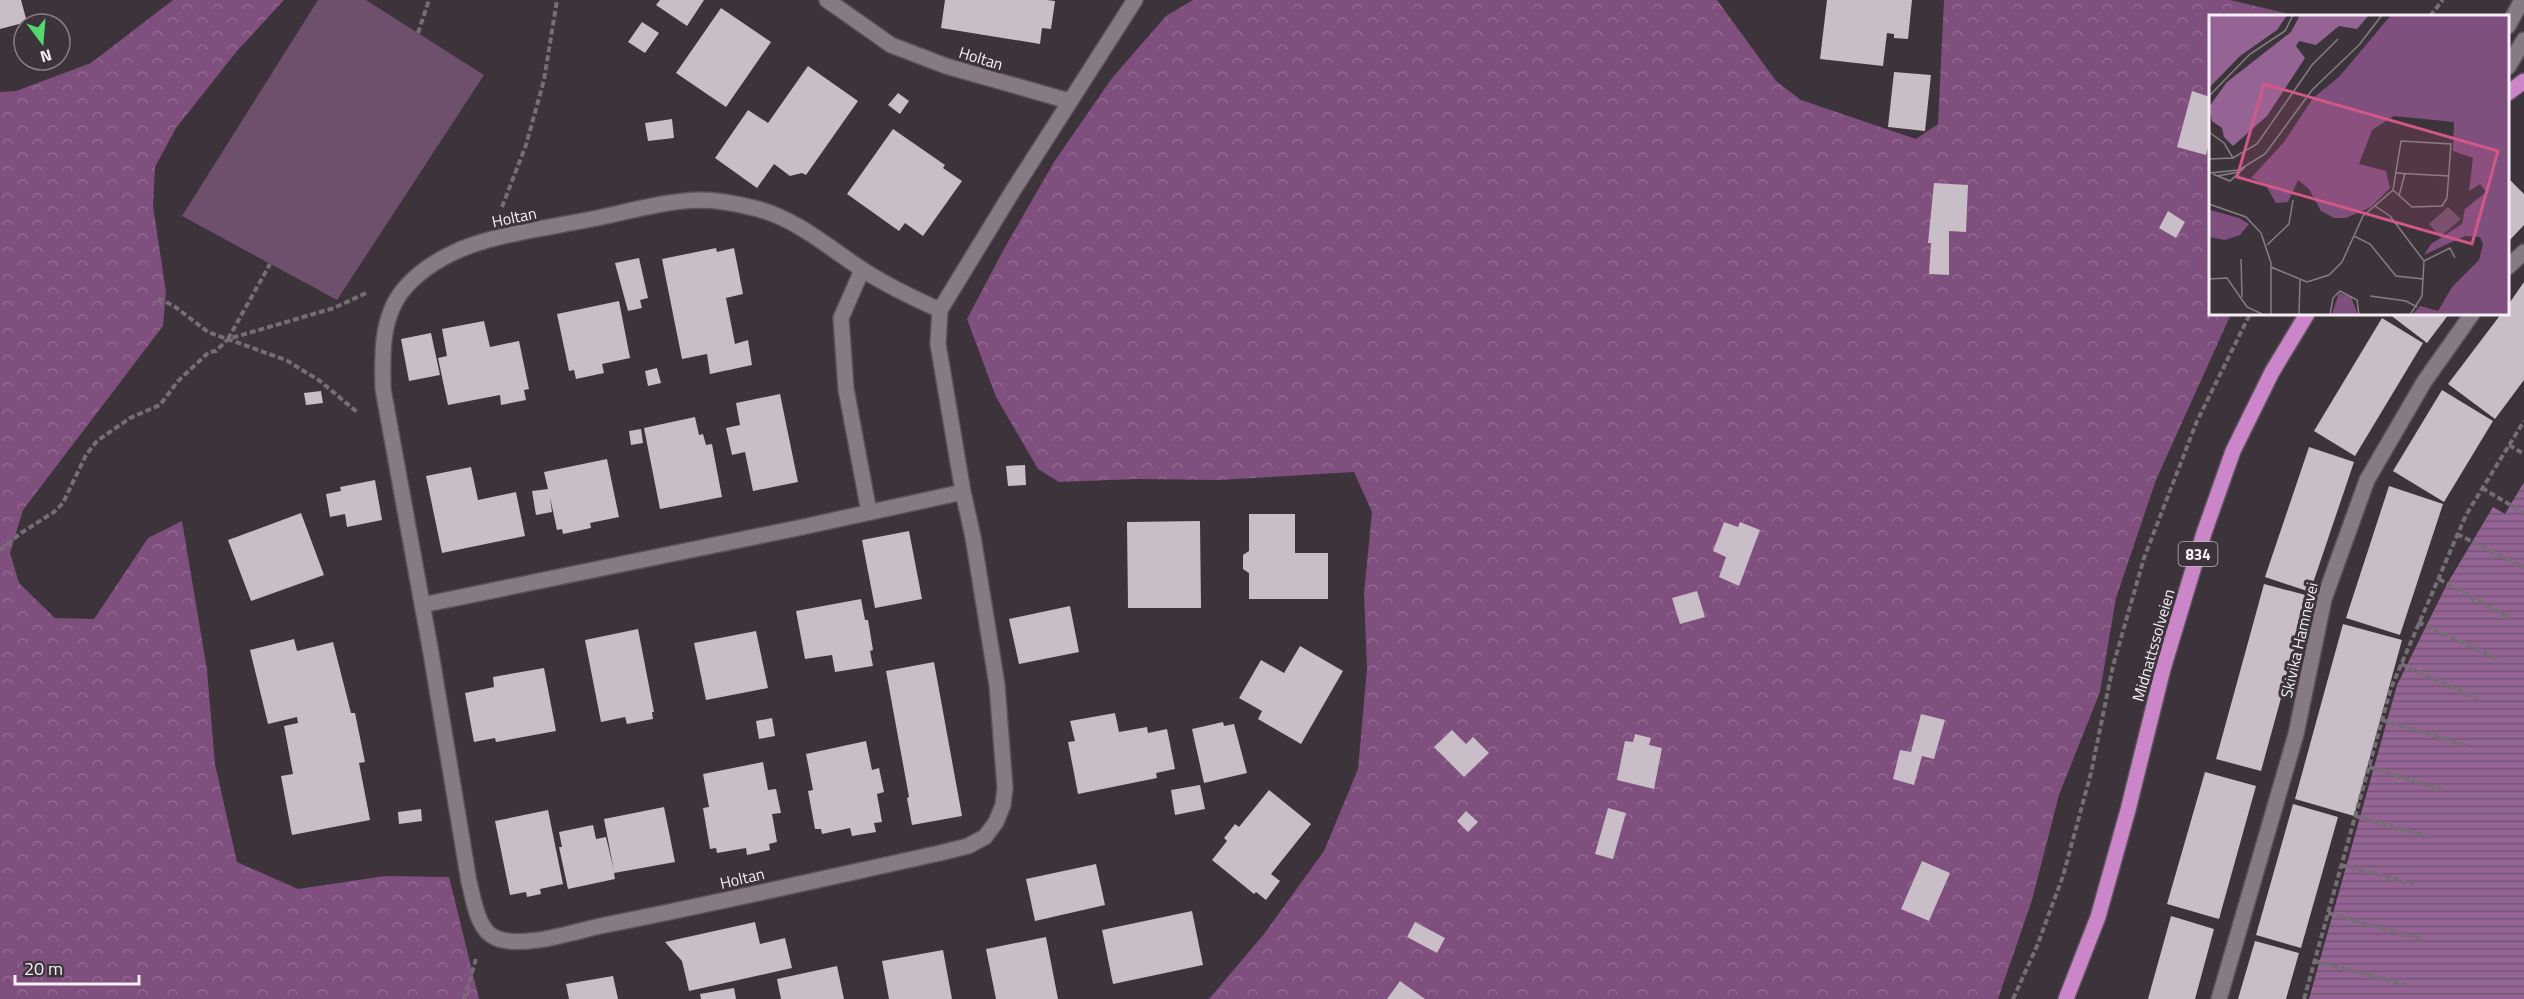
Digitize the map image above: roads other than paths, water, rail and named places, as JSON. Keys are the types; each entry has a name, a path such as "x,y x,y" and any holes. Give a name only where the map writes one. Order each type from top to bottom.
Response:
{"main road":[{"path":"2509,92 2524,81"},
{"name":"Midnattssolveien","path":"2066,999 2098,917 2128,810 2163,669 2204,534 2233,451 2272,372 2306,315"}],"street":[{"name":"Holtan","path":"827,0 891,45 946,66 1069,101"},
{"name":"Holtan","path":"940,310 894,290 816,237 786,220 760,209 699,200 658,206 487,241 460,250 436,262 404,289 394,304 381,354 383,389 470,882 478,915 485,930 495,938 521,942 655,916 968,846 985,837 996,822 1003,805 1005,788 1001,719 973,537 963,492 938,344 940,310 1069,101 1135,0"},
{"path":"2509,24 2522,0"},
{"path":"2509,65 2524,40"},
{"path":"2509,266 2524,252"},
{"path":"862,270 841,318 846,389 869,512"},
{"name":"Skivika Hamnevei","path":"2219,999 2296,734 2324,599 2367,480 2424,382 2471,315"},
{"path":"422,605 963,492"}]}
